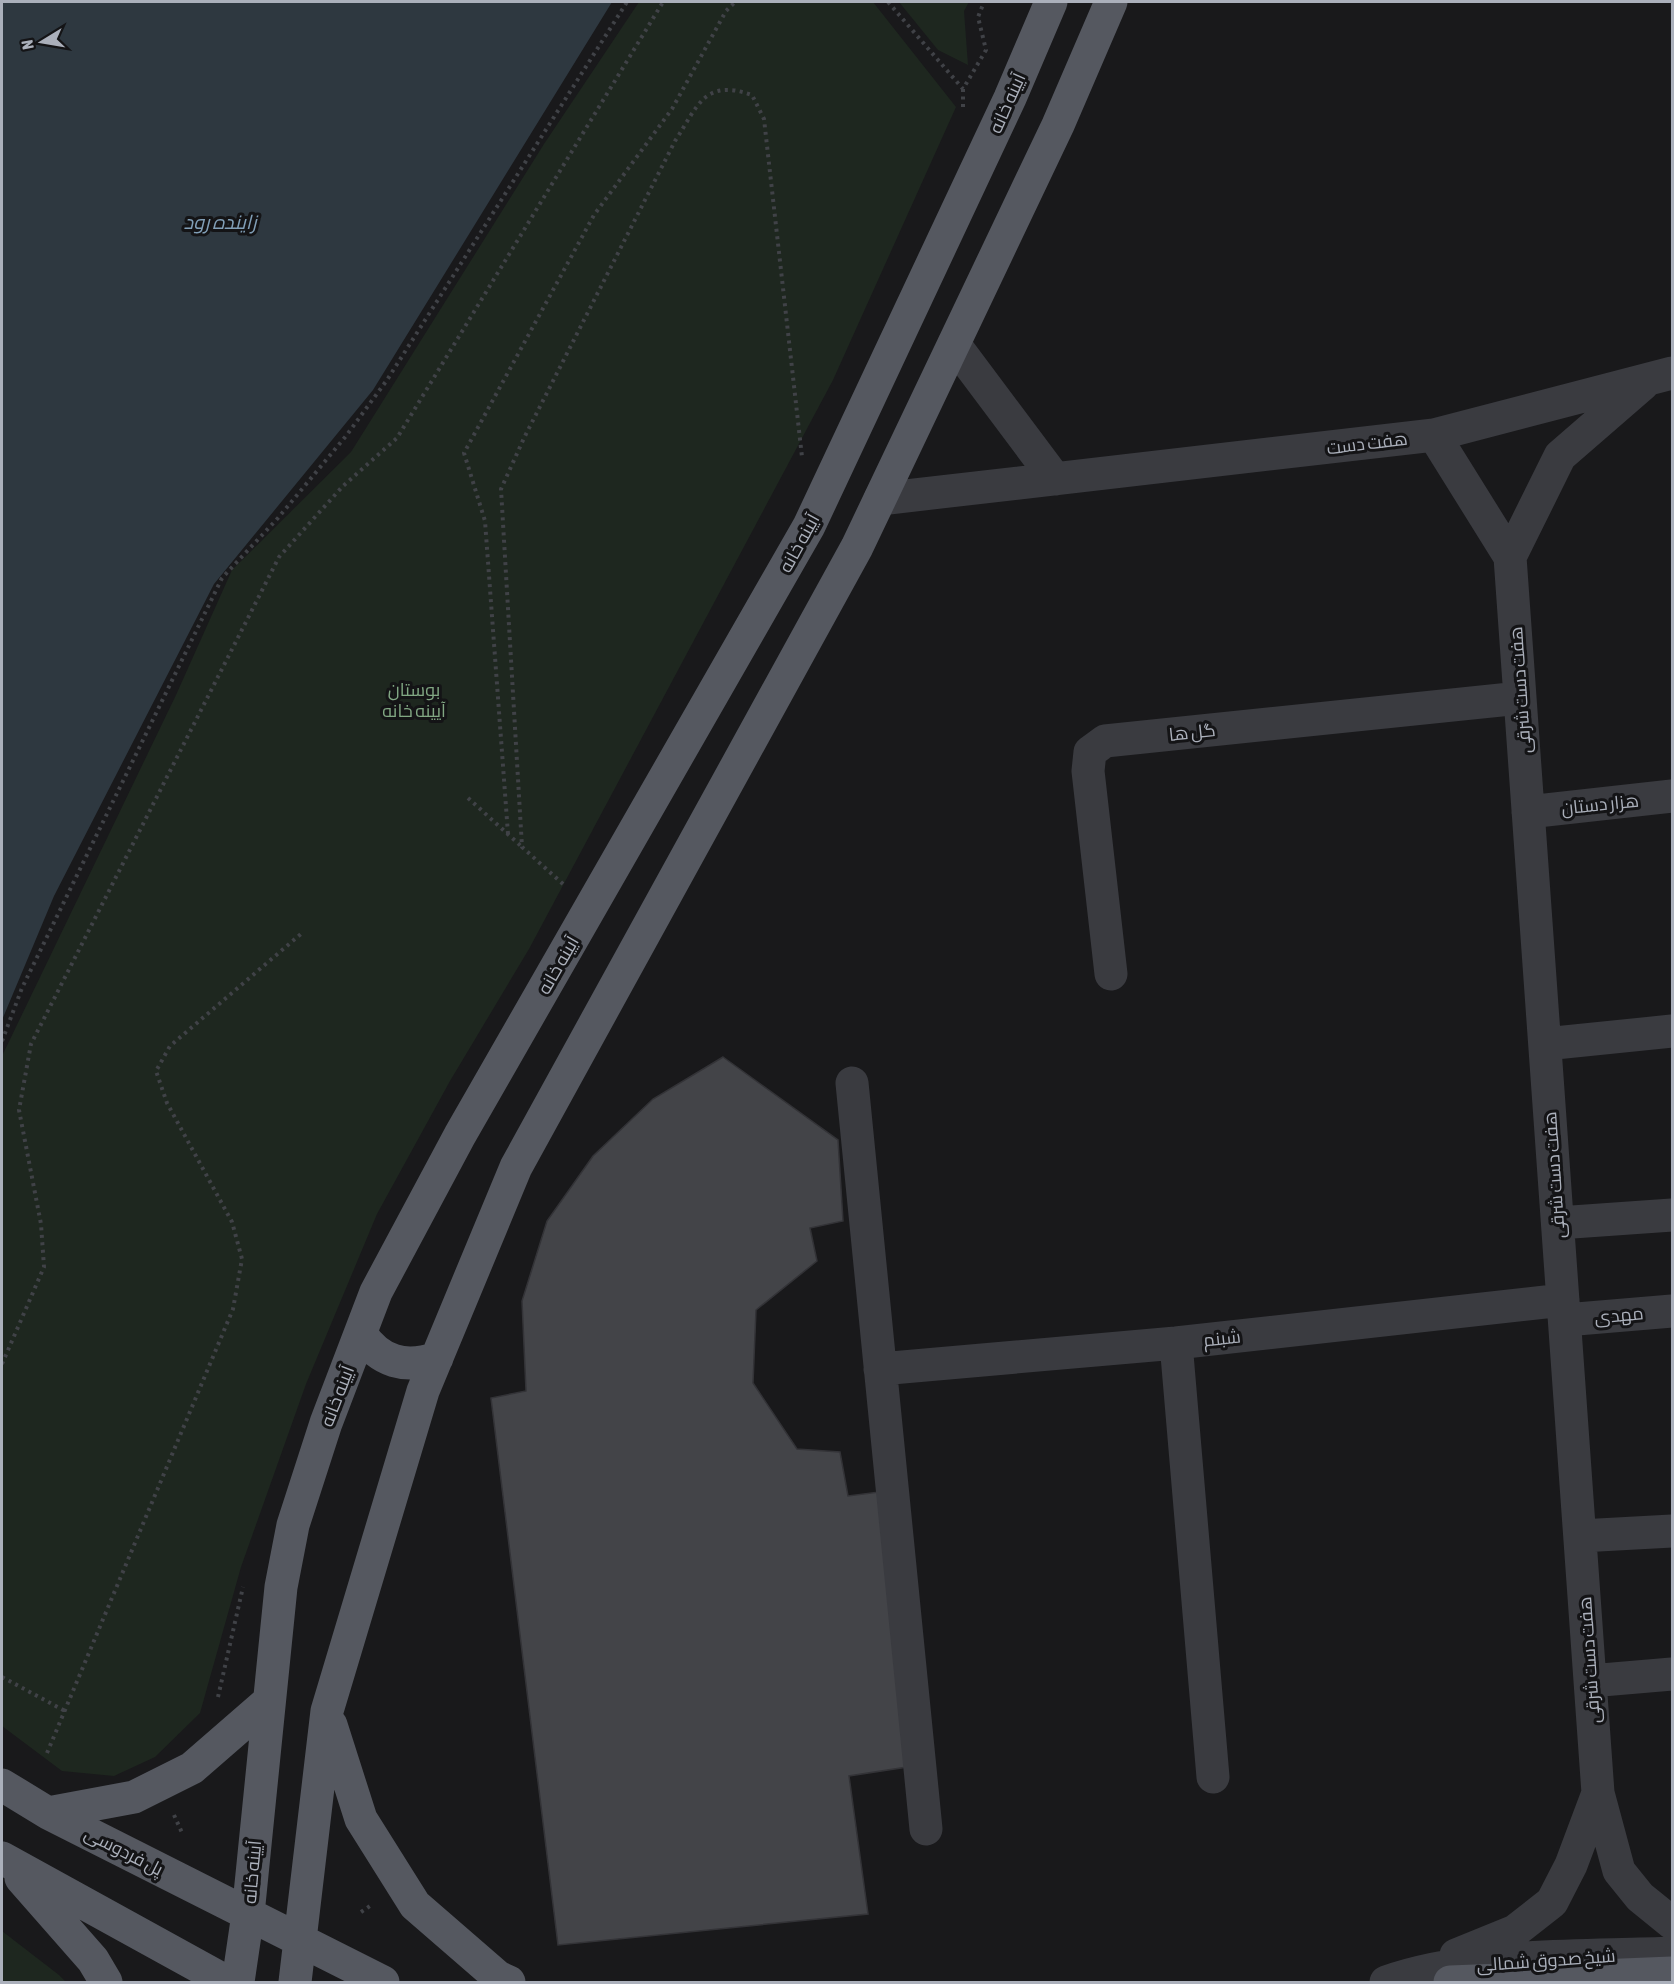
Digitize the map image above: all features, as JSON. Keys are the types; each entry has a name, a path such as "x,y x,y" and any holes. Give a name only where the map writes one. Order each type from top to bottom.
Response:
{"main road":[{"name":"آیینه خانه","path":"238,1983 248,1914 267,1702 281,1587 293,1525 326,1423 376,1292 460,1135 810,526 1005,109 1051,2"},
{"path":"295,1983 302,1944 327,1711 423,1391 516,1167 857,548 1058,125 1111,2"},
{"path":"361,1334 369,1346 394,1362 416,1364 437,1358"},
{"path":"48,1813 134,1797 192,1768 267,1702"},
{"path":"327,1711 361,1819 416,1905 498,1977 508,1983"},
{"name":"پل فردوسی","path":"2,1785 48,1813 248,1914"},
{"path":"4,1859 93,1960 106,1983"},
{"path":"4,1859 227,1983"},
{"path":"248,1914 302,1944 383,1983"},
{"name":"شیخ صدوق شمالی","path":"1450,1983 1672,1973"}],"street":[{"path":"954,344 1055,479"},
{"path":"1510,557 1560,456 1661,376"},
{"name":"هفت دست","path":"880,498 1434,435 1661,376"},
{"path":"1434,435 1510,557"},
{"name":"هفت دست شرقی","path":"1510,557 1599,1793 1619,1871 1640,1897 1672,1923"},
{"name":"گل ها","path":"1111,974 1088,771 1090,752 1105,741 1520,698"},
{"name":"هزار دستان","path":"1528,812 1672,796"},
{"path":"1545,1044 1672,1031"},
{"path":"852,1083 926,1829"},
{"path":"1558,1223 1672,1215"},
{"name":"شبنم","path":"880,1370 1564,1310"},
{"name":"مهدی","path":"1564,1310 1672,1311"},
{"path":"1176,1343 1213,1777"},
{"path":"1580,1536 1672,1531"},
{"path":"1590,1681 1672,1674"},
{"path":"1418,1971 1515,1931 1551,1902 1571,1865 1599,1793"},
{"name":"شیخ صدوق شمالی","path":"1386,1983 1418,1971 1518,1959 1672,1953"}],"path":[{"path":"2,1041 22,988 222,578 286,509 346,436 387,380 627,2"},
{"path":"2,1364 44,1267 41,1224 19,1110 31,1044 279,557 343,486 397,438 663,2"},
{"path":"508,834 485,521 464,453 594,215 672,109 726,11 735,2"},
{"path":"888,2 963,89"},
{"path":"959,122 964,111 963,89 986,50 978,17 984,2"},
{"path":"522,847 501,489 524,438 675,141 705,96 731,87 752,95 764,120 803,466 808,455"},
{"path":"468,798 568,888"},
{"path":"47,1753 233,1309 242,1259 232,1222 167,1103 156,1071 170,1046 302,933"},
{"path":"2,1677 65,1711"}],"green space":[{"name":"بوستان آیینه خانه","path":"639,2 873,2 956,107 833,380 529,949 450,1081 377,1214 306,1384 241,1567 200,1713 155,1757 114,1776 62,1771 2,1726 2,1056 176,695 232,570 351,452 544,144"},
{"path":"899,2 969,2 964,11 968,65 938,50"},
{"path":"2,1931 59,1975 66,1982 2,1982"}],"water":[{"name":"زاینده رود","path":"2,2 612,2 373,390 214,584 54,896 2,1020"}],"building":[{"path":"723,1057 838,1140 843,1221 810,1228 817,1261 756,1310 753,1383 797,1449 840,1452 848,1496 879,1492 907,1767 849,1776 868,1914 558,1945 491,1398 526,1391 522,1301 547,1221 593,1156 653,1099"}]}
